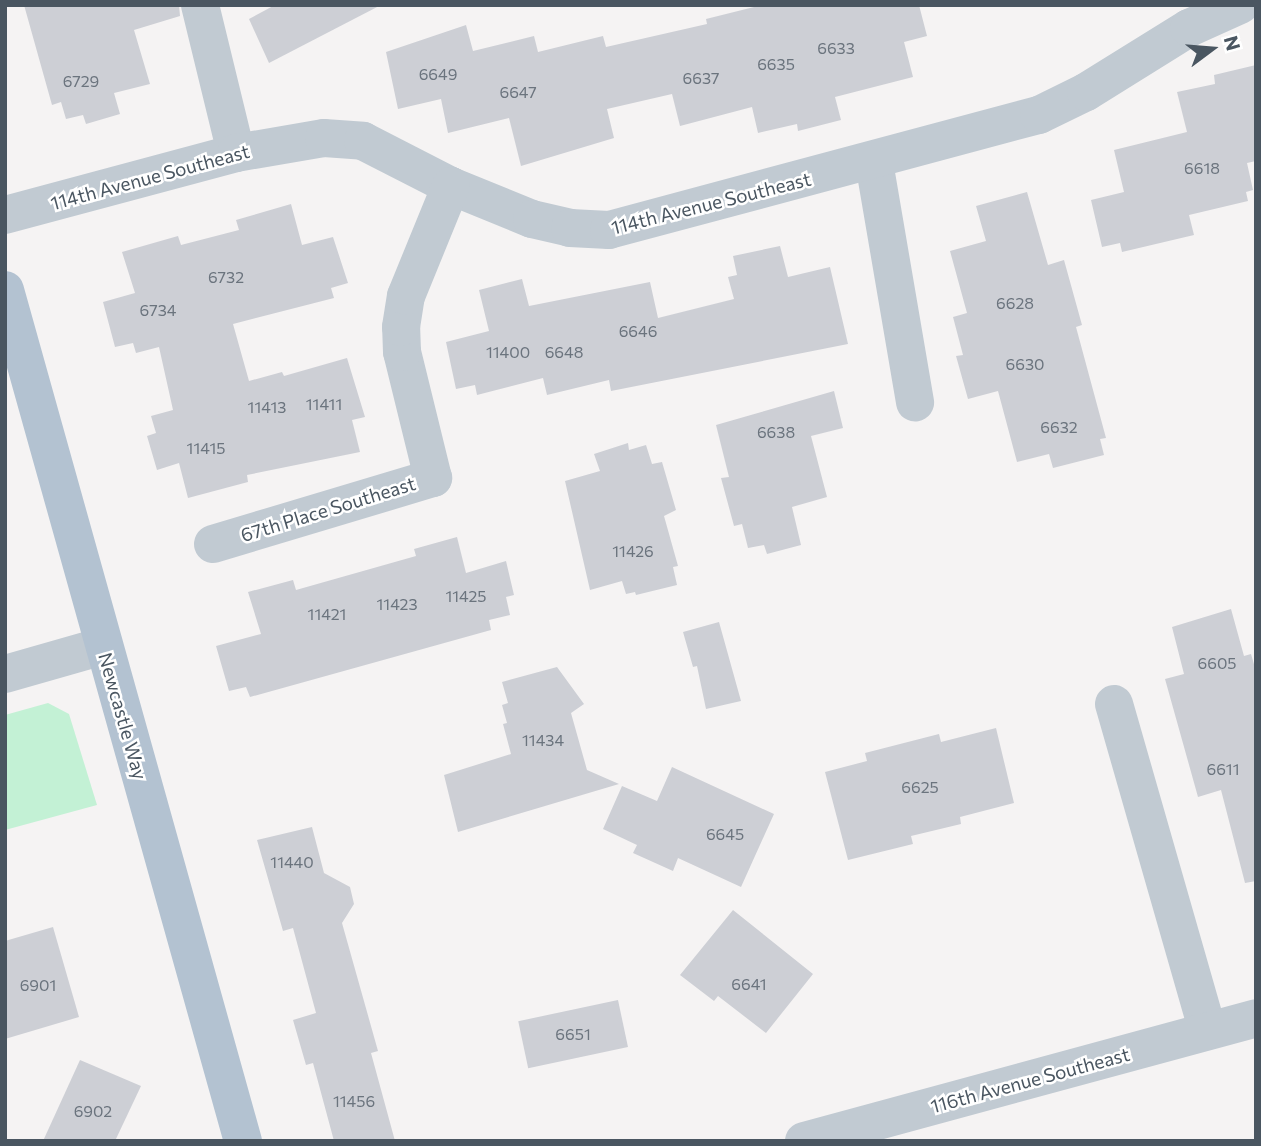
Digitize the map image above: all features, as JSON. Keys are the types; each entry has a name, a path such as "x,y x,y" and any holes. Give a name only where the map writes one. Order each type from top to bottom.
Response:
{"main road":[{"name":"Newcastle Way","path":"5,290 243,1141"}],"street":[{"path":"200,5 236,153"},
{"name":"114th Avenue Southeast","path":"5,215 236,153 324,138 363,141 451,186 532,219 570,228 609,230 874,162 1039,115 1086,92 1189,28 1240,5"},
{"path":"874,162 915,403"},
{"name":"67th Place Southeast","path":"213,544 433,478 402,352 401,327 406,296 451,186"},
{"path":"5,674 103,646"},
{"path":"1114,704 1208,1031"},
{"name":"116th Avenue Southeast","path":"804,1141 1256,1018"}],"green space":[{"path":"48,703 69,714 97,805 5,830 5,715"}],"building":[{"path":"24,5 179,5 180,16 134,30 150,84 114,93 120,114 86,124 83,115 66,119 61,102 52,105"},
{"path":"275,5 381,5 269,63 249,19"},
{"path":"762,5 919,5 927,36 904,42 913,77 835,97 841,120 798,131 797,124 758,133 752,107 680,126 672,94 607,109 614,138 521,166 509,118 448,133 441,99 398,109 386,52 466,25 473,51 534,36 538,52 603,36 606,47 707,24 706,19"},
{"path":"1256,65 1256,161 1247,163 1253,190 1246,192 1248,201 1189,215 1194,235 1122,252 1120,243 1102,247 1091,200 1124,192 1114,150 1187,132 1177,92 1215,84 1214,75"},
{"path":"1027,192 1048,265 1064,260 1082,325 1076,327 1106,438 1100,439 1104,455 1053,468 1049,454 1017,462 998,391 968,399 956,356 963,355 953,317 967,313 950,251 986,241 976,206"},
{"path":"291,204 302,245 333,237 348,283 331,288 334,298 233,324 249,381 282,372 284,376 347,358 365,417 352,420 360,452 247,475 248,482 188,498 179,463 157,470 147,436 156,433 151,416 173,410 159,347 136,353 133,343 115,347 103,302 135,293 122,252 178,236 181,245 239,230 236,220"},
{"path":"780,246 788,277 830,267 848,344 611,391 609,380 547,395 543,378 477,395 475,385 456,389 446,342 489,331 479,290 522,279 529,306 650,282 658,318 734,299 728,277 737,275 733,256"},
{"path":"834,391 843,428 811,436 827,497 792,507 801,545 767,554 764,545 748,548 742,524 734,526 721,478 729,477 716,425"},
{"path":"628,443 629,450 646,445 652,464 662,462 676,510 664,516 678,566 673,567 677,585 636,595 635,592 626,594 622,581 590,590 565,481 600,471 594,454"},
{"path":"457,537 466,573 506,561 514,595 506,597 510,615 489,620 491,630 250,697 246,687 229,691 216,646 261,634 248,592 293,580 296,590 416,556 414,549"},
{"path":"1231,609 1244,656 1251,654 1256,671 1256,881 1245,883 1221,790 1198,797 1165,679 1184,674 1172,627"},
{"path":"719,622 741,701 706,709 697,666 693,667 683,632"},
{"path":"557,667 584,704 571,713 587,770 619,784 458,832 444,775 511,754 503,724 507,723 502,705 508,703 502,682"},
{"path":"996,728 1014,803 960,817 961,824 911,836 913,844 848,860 825,772 867,761 865,753 939,734 941,742"},
{"path":"672,767 774,814 741,887 678,858 673,871 633,853 637,845 603,829 622,786 657,801"},
{"path":"312,827 324,873 350,887 354,904 342,923 378,1051 371,1053 395,1141 334,1141 313,1063 306,1065 293,1020 316,1013 293,928 283,931 257,840"},
{"path":"733,910 813,974 766,1033 718,996 714,1001 680,975"},
{"path":"53,927 79,1017 5,1039 5,941"},
{"path":"618,1000 628,1047 528,1068 518,1021"},
{"path":"80,1060 141,1086 115,1141 43,1141"}]}
